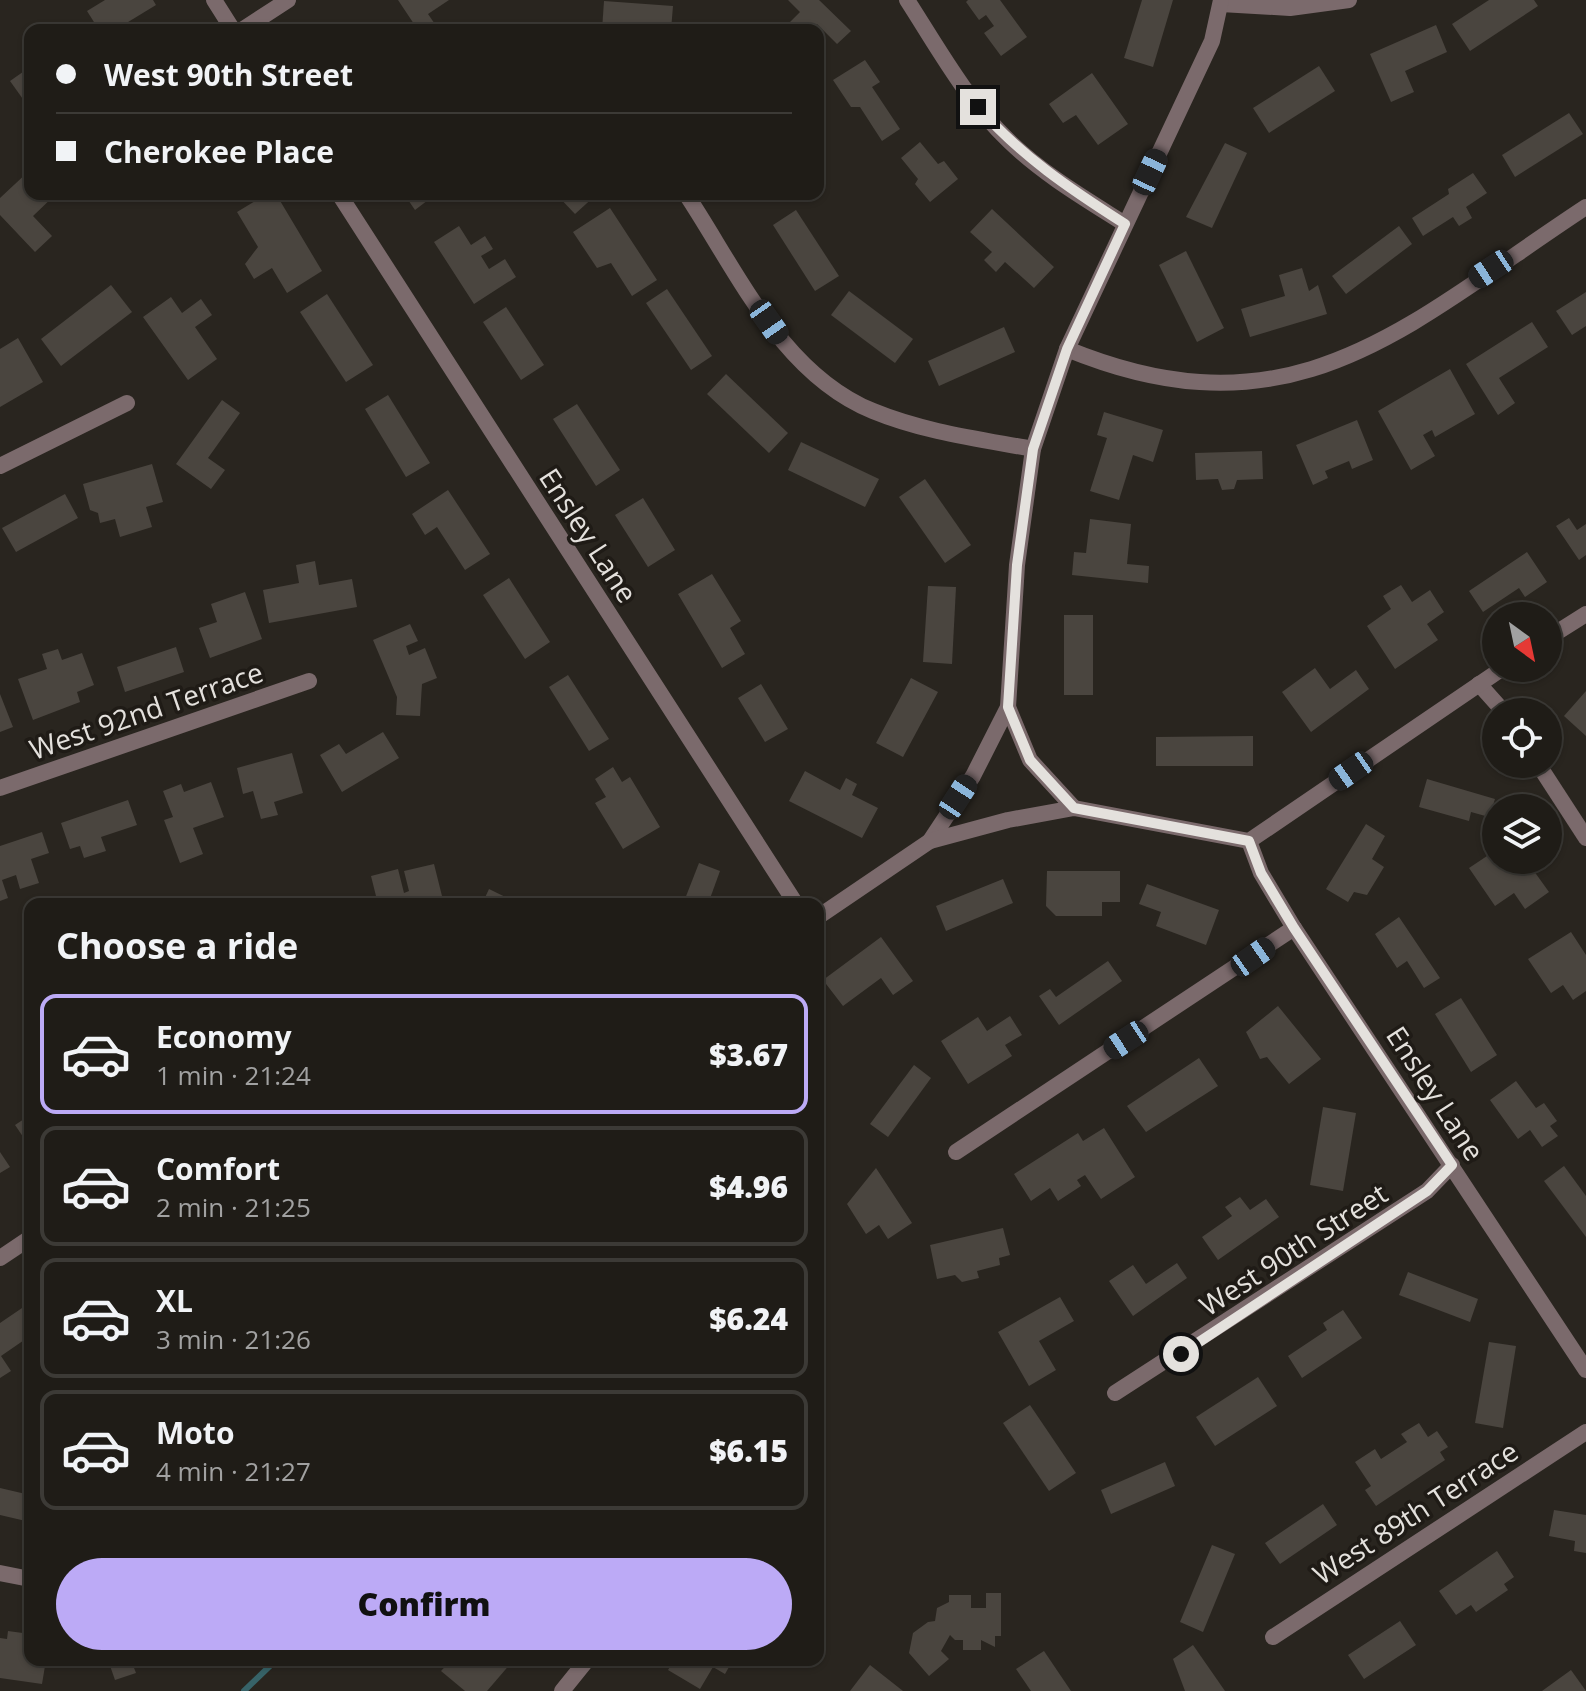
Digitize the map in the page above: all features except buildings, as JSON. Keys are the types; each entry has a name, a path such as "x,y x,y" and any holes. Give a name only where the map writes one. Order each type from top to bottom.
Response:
{"street":[{"path":"214,0 229,24"},
{"path":"251,24 288,0"},
{"path":"907,0 978,107 1008,141 1049,175 1125,224"},
{"path":"930,841 973,776 1008,707 1017,565 1033,449 1067,349 1212,41 1221,2 1290,8 1349,0"},
{"name":"Ensley Lane","path":"343,200 792,898"},
{"path":"690,200 779,336 813,374 841,394 901,422 1033,449"},
{"path":"1067,349 1111,368 1176,382 1228,385 1265,382 1324,368 1362,351 1420,316 1586,207"},
{"path":"0,466 127,403"},
{"path":"1562,629 1586,614"},
{"name":"West 92nd Terrace","path":"0,788 309,681"},
{"path":"824,913 930,841 1008,820 1074,808 1249,841 1482,682"},
{"path":"1479,684 1492,698"},
{"path":"1008,707 1030,760 1074,808"},
{"path":"1547,778 1586,838"},
{"name":"Ensley Lane","path":"1249,841 1261,873 1294,928 1586,1370"},
{"path":"956,1152 1294,928"},
{"name":"West 90th Street","path":"1115,1393 1427,1191 1452,1165"},
{"path":"0,1258 24,1242"},
{"name":"West 89th Terrace","path":"1273,1637 1586,1432"},
{"path":"0,1573 24,1578"},
{"path":"562,1691 582,1666"}],"waterway":[{"path":"244,1691 270,1666"}],"route":[{"path":"978,107 1008,141 1049,175 1125,224 1067,349 1033,449 1017,565 1008,707 1030,760 1074,808 1249,841 1261,873 1294,928 1311,949 1452,1165 1427,1191 1181,1354"}]}
